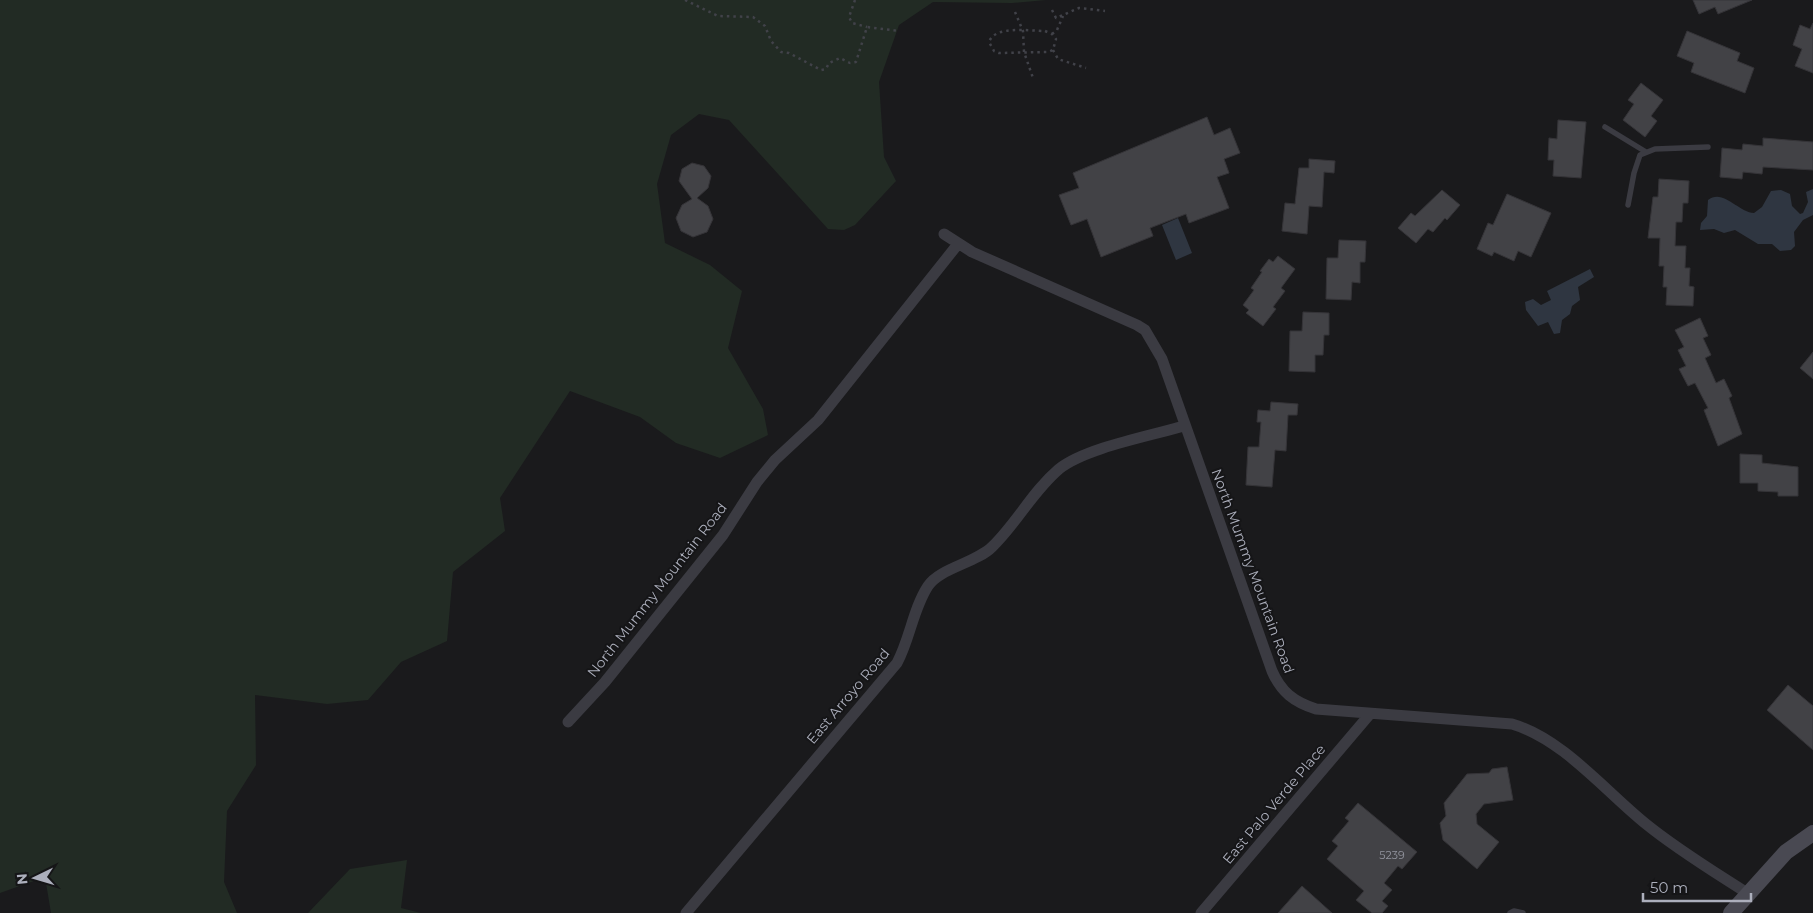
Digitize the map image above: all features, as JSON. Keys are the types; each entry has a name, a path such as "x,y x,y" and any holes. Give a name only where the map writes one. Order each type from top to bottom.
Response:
{"street":[{"name":"North Mummy Mountain Road","path":"944,234 986,259 1145,330 1162,359 1184,426 1277,683 1292,699 1316,709 1512,724 1532,730 1566,755 1670,844 1748,893"},
{"name":"North Mummy Mountain Road","path":"568,722 605,682 723,535 756,482 775,460 818,420 958,244"},
{"name":"East Arroyo Road","path":"686,913 897,663 907,644 916,614 929,584 940,576 979,557 992,547 1042,486 1071,461 1184,426"},
{"name":"East Palo Verde Place","path":"1201,913 1370,714"},
{"path":"1730,913 1786,852 1813,833"}],"lane":[{"path":"1605,126 1646,152"},
{"path":"1628,205 1640,155 1655,149 1708,147"},
{"path":"1510,913 1514,911 1522,913"}],"path":[{"path":"685,0 718,16 754,17 765,26 771,41 781,52 789,53 821,70 826,69 829,63 840,58 850,63 856,62 867,27"},
{"path":"855,0 849,18 852,23 899,31"},
{"path":"1052,10 1056,18 1079,8 1105,11"},
{"path":"1015,12 1023,31 1024,52 1033,78"},
{"path":"1052,34 1057,30 1063,16"},
{"path":"1053,50 1048,52 999,53 994,51 989,42 991,37 999,32 1045,31 1056,38 1053,50 1058,59 1086,68"}],"shaded area":[{"path":"0,0 1046,0 1012,3 933,2 899,25 879,82 884,157 896,181 855,225 844,230 828,229 729,120 699,114 671,135 657,184 665,243 710,265 742,291 728,348 763,409 768,435 720,458 676,443 640,417 570,391 500,498 505,531 453,572 447,641 401,662 368,700 327,704 255,695 256,765 227,811 224,882 237,913 51,913 45,877 0,893"},
{"path":"1813,189 1813,215 1803,220 1794,232 1795,246 1791,250 1780,251 1772,244 1758,244 1735,230 1724,233 1714,229 1700,230 1701,223 1707,216 1708,200 1714,197 1725,199 1748,212 1754,213 1762,207 1771,191 1781,190 1790,194 1792,206 1800,214 1803,213 1808,202 1806,192"},
{"path":"1178,218 1192,253 1176,260 1162,225"},
{"path":"1590,269 1594,277 1578,287 1580,300 1572,306 1570,314 1562,320 1560,333 1554,334 1548,322 1538,326 1526,310 1525,302 1533,299 1541,305 1551,300 1547,291"},
{"path":"407,860 401,908 421,913 308,913 350,869"}],"building":[{"path":"1693,0 1752,0 1718,14 1715,7 1699,14"},
{"path":"1813,23 1813,73 1795,66 1802,49 1793,45 1800,25 1810,29"},
{"path":"1687,31 1740,53 1737,61 1754,68 1745,93 1691,72 1694,63 1677,56"},
{"path":"1641,83 1663,100 1651,116 1657,121 1645,137 1623,120 1634,104 1628,100"},
{"path":"1207,117 1214,135 1230,128 1240,153 1224,159 1229,173 1217,177 1229,208 1189,223 1186,214 1150,228 1153,236 1101,257 1087,219 1071,225 1059,195 1079,188 1073,173"},
{"path":"1558,120 1586,122 1581,178 1553,176 1554,160 1548,160 1549,138 1557,139"},
{"path":"1763,138 1813,142 1813,170 1763,167 1762,174 1743,172 1742,179 1720,177 1722,148 1742,150 1743,144 1763,146"},
{"path":"1309,159 1335,161 1334,173 1324,172 1322,207 1309,206 1307,234 1282,231 1285,203 1295,204 1299,168 1309,168"},
{"path":"692,163 704,166 711,176 708,188 697,198 708,206 713,219 707,232 693,237 681,231 676,218 682,205 692,199 679,181 682,169"},
{"path":"1659,179 1689,181 1688,203 1683,203 1682,222 1676,222 1675,246 1686,246 1685,268 1690,268 1689,286 1694,287 1693,306 1666,305 1667,287 1663,287 1664,266 1659,266 1660,238 1648,238 1653,197 1658,197"},
{"path":"1442,190 1460,205 1447,220 1445,218 1433,232 1428,229 1416,243 1398,228 1411,213 1415,216"},
{"path":"1507,194 1551,213 1531,257 1518,251 1514,261 1494,252 1492,256 1477,249 1488,223 1493,225"},
{"path":"1339,240 1366,241 1365,262 1360,262 1360,283 1352,282 1351,300 1326,299 1327,258 1338,258"},
{"path":"1278,256 1295,269 1281,288 1285,291 1273,307 1276,309 1263,326 1246,313 1249,310 1243,305 1254,290 1251,288 1262,272 1260,271 1269,259 1273,262"},
{"path":"1303,312 1329,313 1329,335 1324,335 1323,355 1315,355 1315,372 1289,371 1290,331 1302,331"},
{"path":"1700,318 1708,336 1703,338 1711,355 1705,358 1716,383 1724,379 1732,396 1729,398 1742,434 1718,446 1704,410 1708,408 1695,383 1688,386 1679,369 1686,366 1678,350 1684,347 1675,330"},
{"path":"1813,352 1813,379 1800,368"},
{"path":"1271,402 1298,404 1297,415 1288,415 1286,451 1275,450 1272,487 1246,485 1248,447 1259,447 1261,422 1257,422 1258,410 1270,411"},
{"path":"1740,454 1762,455 1762,463 1798,467 1798,496 1778,496 1778,492 1758,491 1758,483 1740,483"},
{"path":"1788,685 1813,706 1813,750 1767,710"},
{"path":"1507,767 1513,800 1484,804 1476,814 1477,824 1499,842 1477,869 1443,840 1440,823 1446,816 1444,803 1467,774 1489,773 1492,769"},
{"path":"1358,803 1417,852 1402,869 1398,866 1384,883 1392,890 1382,901 1388,906 1382,913 1372,913 1356,900 1364,891 1327,859 1338,846 1332,841 1349,821 1345,818"},
{"path":"1302,886 1332,913 1278,913"}]}
